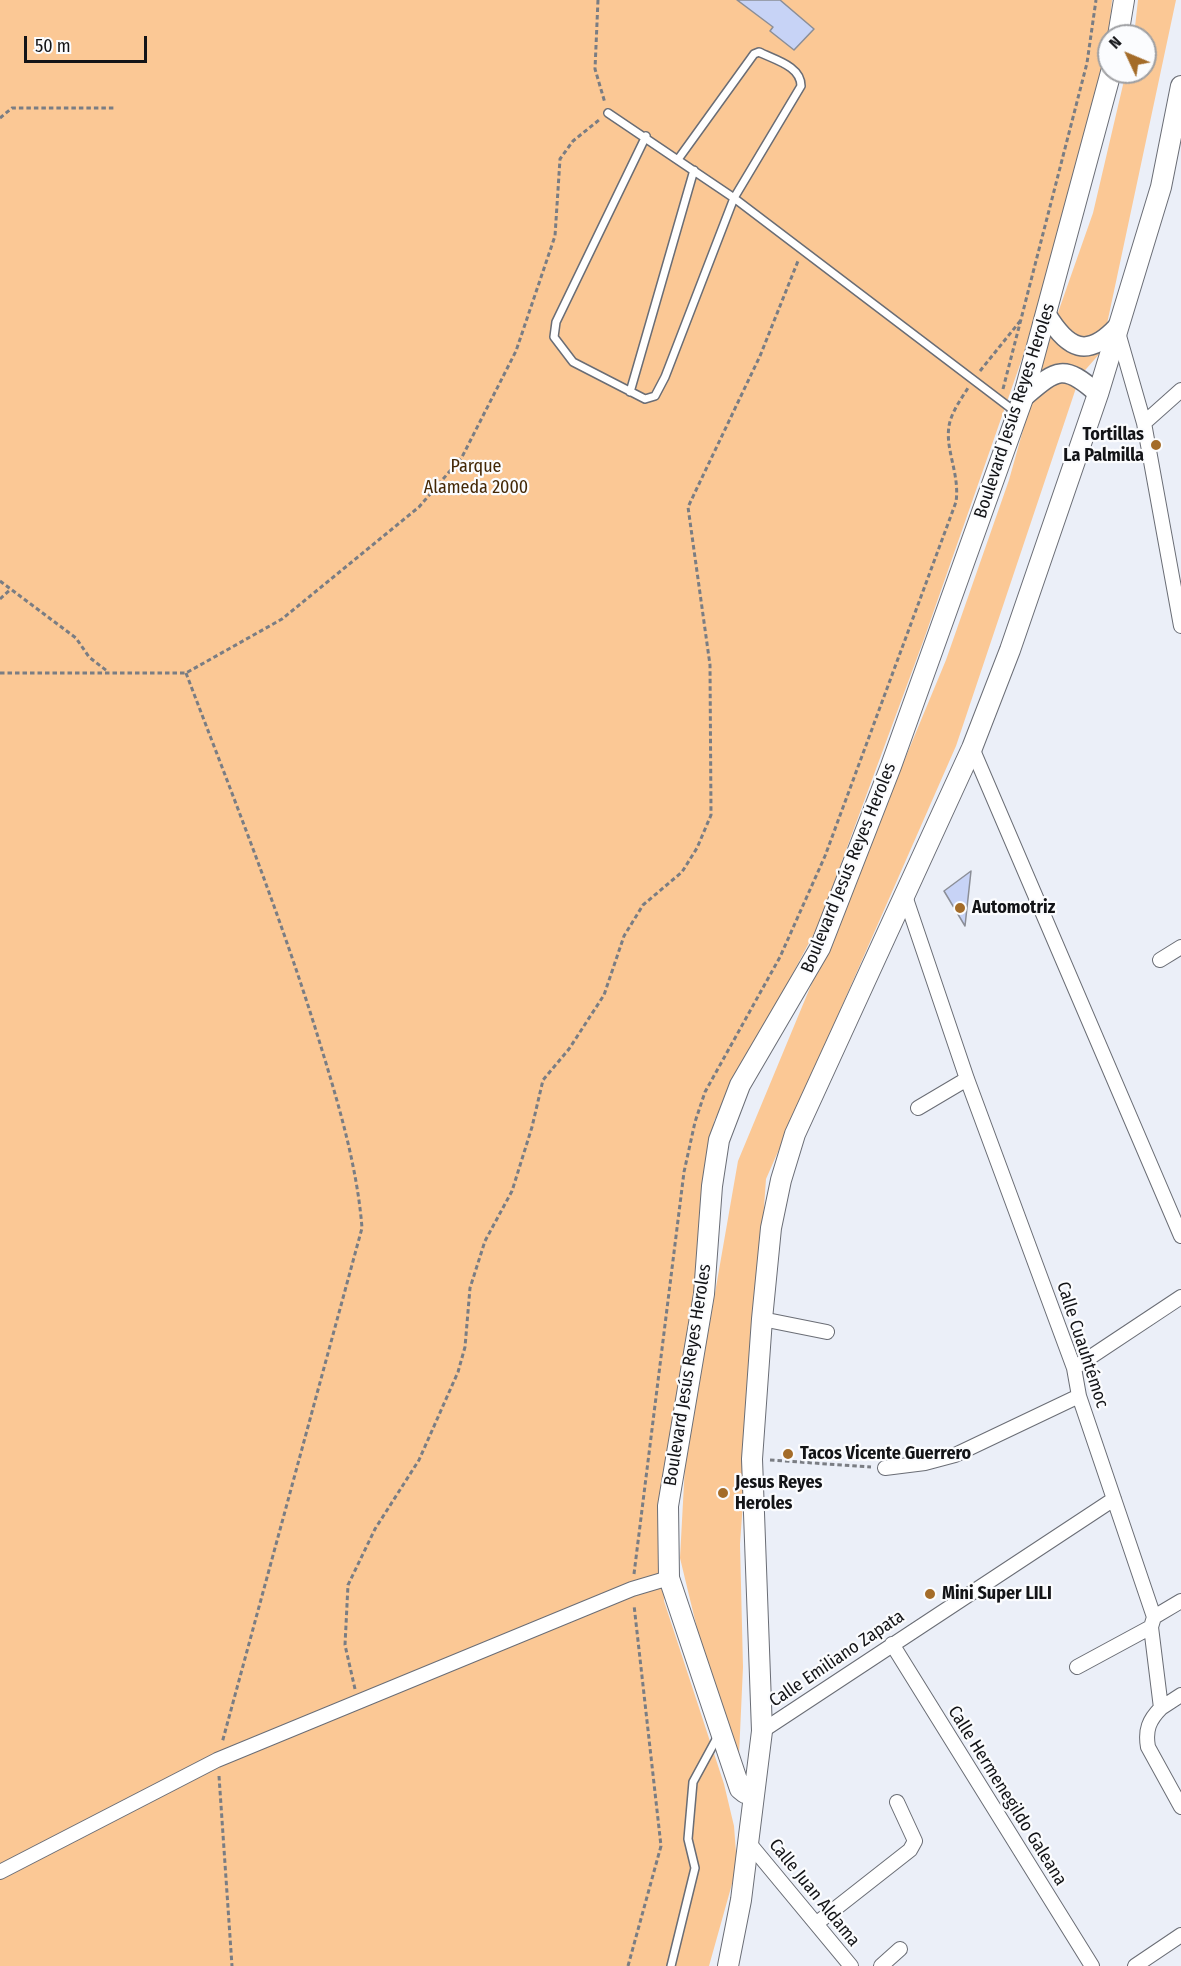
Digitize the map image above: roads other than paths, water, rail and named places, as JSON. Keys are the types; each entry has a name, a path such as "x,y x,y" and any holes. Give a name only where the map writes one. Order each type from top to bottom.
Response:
{"main road":[{"path":"1120,24 1124,0"},
{"name":"Boulevard Jesús Reyes Heroles","path":"753,1794 745,1793 740,1789 669,1578 669,1498 699,1327 712,1186 723,1124 740,1085 820,948 891,766 1020,406 1047,315 1108,84"},
{"path":"728,1966 749,1843 762,1731 752,1459 771,1228 781,1180 795,1134 972,748 1010,650 1098,394 1161,187 1181,86"}],"street":[{"path":"1047,315 1059,335 1075,345 1088,347 1101,342 1117,327 1144,423 1181,626"},
{"path":"1020,406 1047,377 1064,372 1081,378 1098,394"},
{"path":"1144,423 1181,390"},
{"path":"972,748 1181,1236"},
{"name":"Calle Cuauhtémoc","path":"904,893 967,1079 1074,1368 1079,1396 1152,1622 1161,1708"},
{"path":"1161,960 1181,947"},
{"path":"918,1108 967,1079"},
{"path":"1074,1368 1181,1297"},
{"path":"762,1319 827,1332"},
{"path":"885,1468 925,1463 955,1455 1079,1396"},
{"name":"Calle Emiliano Zapata","path":"762,1731 1114,1499"},
{"path":"0,1872 217,1760 632,1589 669,1578"},
{"path":"1077,1667 1152,1622 1181,1601"},
{"name":"Calle Hermenegildo Galeana","path":"892,1644 1092,1966"},
{"path":"1181,1695 1161,1708 1149,1722 1148,1747 1181,1807"},
{"path":"817,1923 910,1850 915,1841 897,1802"},
{"name":"Calle Juan Aldama","path":"749,1843 851,1966"},
{"path":"1135,1966 1181,1935"},
{"path":"881,1966 900,1949"}],"lane":[{"path":"646,136 556,321 554,337 573,362 645,399 655,396 665,377 734,198 801,86 801,79 793,69 759,52 754,54 679,158"},
{"path":"608,113 679,158 734,198 1000,400 1020,406"},
{"path":"630,392 694,170"},
{"path":"671,1966 695,1868 688,1839 693,1782 722,1730"}],"place":[{"name":"Tortillas La Palmilla","path":"1156,445"},
{"name":"Automotriz","path":"960,908"},
{"name":"Tacos Vicente Guerrero","path":"788,1454"},
{"name":"Jesus Reyes Heroles","path":"723,1493"},
{"name":"Mini Super LILI","path":"930,1594"}],"park label":[{"name":"Parque Alameda 2000","path":"476,477"}]}
